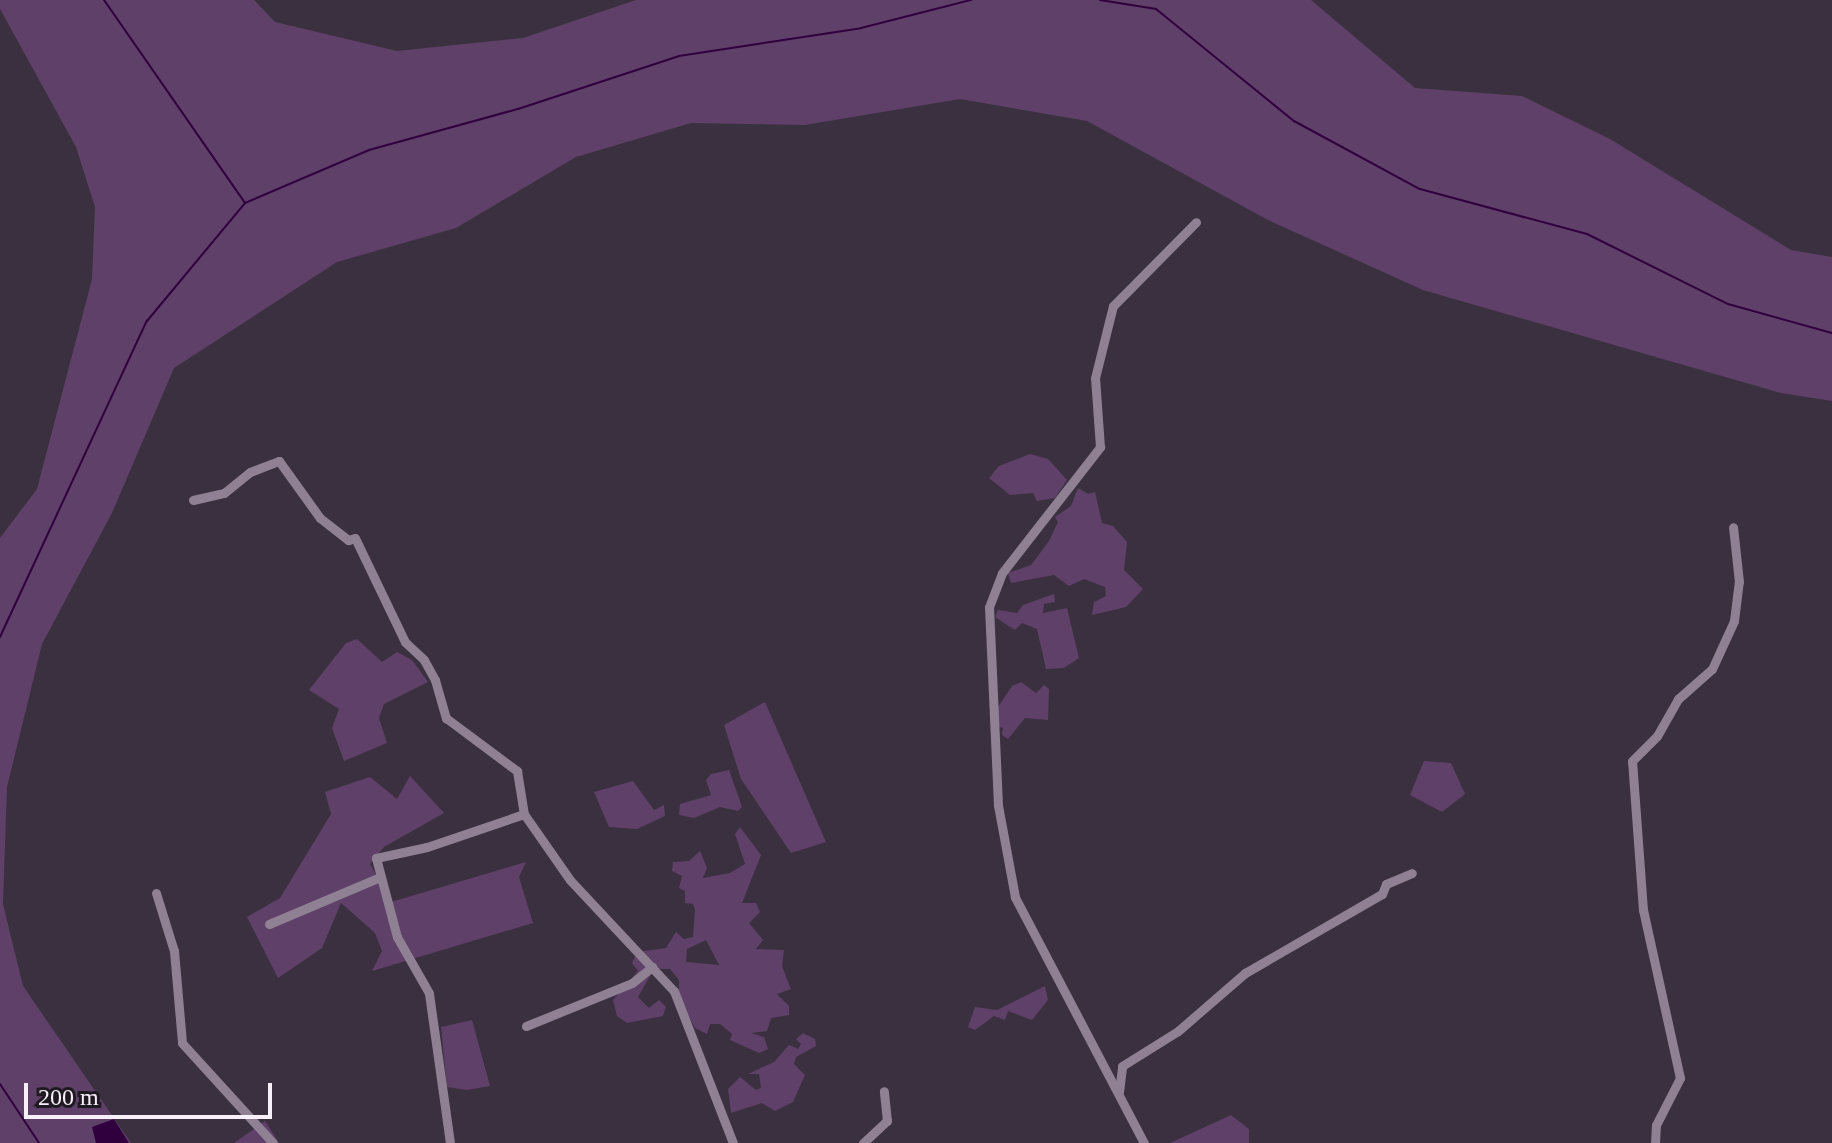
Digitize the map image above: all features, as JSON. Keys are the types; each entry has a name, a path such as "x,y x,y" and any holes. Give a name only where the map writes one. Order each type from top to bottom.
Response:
{"street":[{"path":"1144,1143 1012,889 998,805 989,607 1002,573 1100,447 1095,378 1113,306 1196,222"},
{"path":"193,500 224,493 273,461 283,464 320,518 348,540 355,538 405,642 424,660 435,680 446,718 517,771 524,814 570,880 677,996 718,1118 733,1143"},
{"path":"1655,1143 1656,1125 1680,1078 1643,910 1632,761 1657,736 1678,699 1712,669 1734,621 1739,582 1733,527"},
{"path":"450,1143 439,1034 429,993 397,937 376,858 437,844 524,814"},
{"path":"1119,1092 1122,1066 1175,1034 1245,973 1382,894 1386,884 1412,873"},
{"path":"269,924 380,877"},
{"path":"156,893 174,951 182,1043 273,1143"},
{"path":"526,1026 632,983 652,967"},
{"path":"863,1143 887,1121 884,1091"}],"shaded area":[{"path":"0,0 254,0 275,22 397,51 523,38 636,0 1311,0 1415,88 1522,96 1610,139 1791,250 1832,257 1832,401 1781,393 1423,290 1268,220 1087,121 960,99 805,125 691,123 576,157 456,228 337,262 174,368 112,513 42,644 7,787 3,904 23,986 131,1143 0,1143 0,538 37,489 92,279 95,207 76,147 0,9"},
{"path":"1030,454 1048,459 1067,480 1055,498 1037,501 1033,493 1010,495 989,478 999,466"},
{"path":"1078,488 1088,494 1095,492 1102,523 1113,526 1127,542 1124,570 1143,589 1126,607 1092,615 1094,602 1106,596 1105,587 1084,579 1069,586 1054,575 1011,583 1008,573 1031,565 1049,541 1058,522 1055,517 1071,506"},
{"path":"1054,594 1055,602 1044,604 1043,613 1067,608 1079,658 1064,668 1046,669 1037,629 1022,623 1015,630 995,617 998,610 1017,613 1023,605"},
{"path":"357,639 382,662 397,652 412,660 428,682 384,704 379,718 387,743 344,761 332,728 339,709 309,690 346,643"},
{"path":"1021,682 1036,693 1044,685 1049,689 1048,720 1025,718 1008,739 1002,735 1003,728 996,726 998,707 1012,686"},
{"path":"765,702 826,842 791,853 741,779 724,725"},
{"path":"1424,761 1451,763 1465,794 1442,812 1410,795"},
{"path":"729,770 742,807 738,811 720,807 694,818 679,815 680,804 711,795 706,780 711,774"},
{"path":"410,776 444,813 384,847 370,864 391,902 526,862 519,877 533,923 372,971 382,951 375,933 341,903 322,948 278,978 247,917 280,898 331,814 325,792 370,777 397,799"},
{"path":"633,781 654,810 664,805 665,816 637,829 609,827 594,792"},
{"path":"740,827 761,855 742,903 756,903 760,912 749,923 763,940 756,949 784,950 782,966 791,989 777,994 789,1006 789,1015 771,1018 767,1031 751,1033 764,1037 768,1049 759,1053 730,1040 732,1034 720,1024 710,1024 707,1034 695,1028 679,998 679,980 670,969 654,969 638,997 649,1008 659,1000 666,1007 663,1016 627,1023 617,1016 613,1000 638,971 632,963 637,952 666,948 676,932 684,939 693,937 695,910 693,904 685,903 685,891 679,888 682,876 672,871 673,862 689,861 700,851 707,868 703,878 730,873 745,864 735,834","holes":["706,940 719,965 686,962 687,949"]},
{"path":"1045,986 1048,1000 1032,1020 1008,1011 1005,1020 994,1016 975,1030 968,1027 975,1007 997,1010"},
{"path":"472,1020 490,1086 467,1090 447,1087 441,1027"},
{"path":"803,1033 815,1039 816,1046 796,1057 794,1064 805,1075 793,1102 775,1111 762,1103 731,1113 728,1089 740,1077 756,1090 761,1088 759,1074 748,1074 774,1062 789,1045 798,1049 801,1044 796,1039"},
{"path":"1231,1115 1249,1129 1249,1143 1170,1143"},
{"path":"114,1119 129,1143 96,1143 92,1127"},
{"path":"265,1121 279,1143 234,1143"}],"waterway":[{"path":"104,0 245,203"},
{"path":"0,637 147,321 245,203 369,150 518,109 679,56 861,28 971,0"},
{"path":"1100,0 1156,9 1294,121 1420,189 1587,234 1728,304 1832,333"},
{"path":"0,1084 39,1143"}]}
